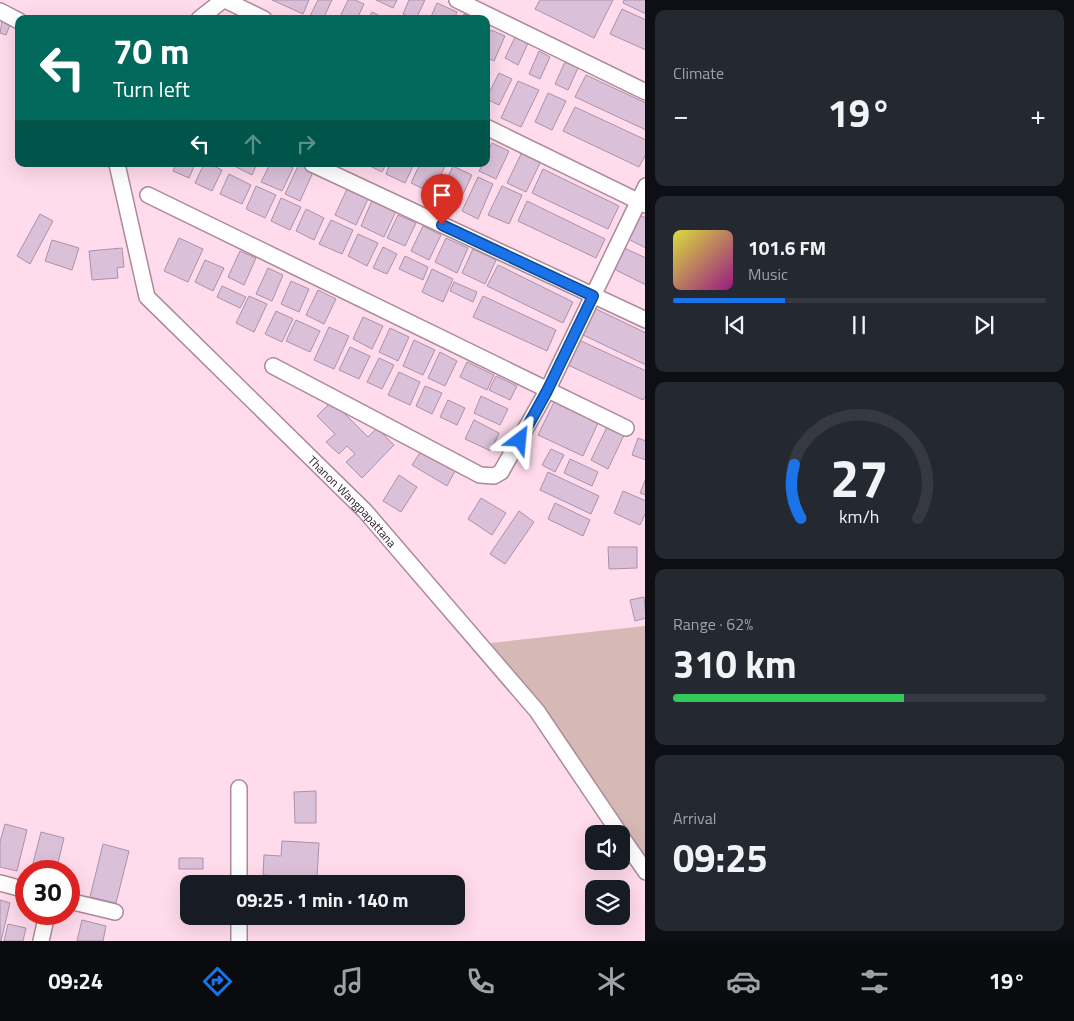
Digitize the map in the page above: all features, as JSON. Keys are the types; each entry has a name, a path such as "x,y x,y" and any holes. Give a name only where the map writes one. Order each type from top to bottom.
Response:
{"street":[{"path":"0,5 2,0"},
{"path":"204,15 224,0 256,15"},
{"path":"457,0 488,15"},
{"path":"0,11 15,19"},
{"path":"490,16 645,92"},
{"path":"490,129 642,203"},
{"name":"Thanon Wangpapattana","path":"118,167 147,296 365,511 537,711 613,825"},
{"path":"318,167 645,320"},
{"path":"273,366 480,475 494,476 501,472 547,391 593,296 642,203 645,186"},
{"path":"148,195 626,428"},
{"path":"239,788 239,875"},
{"name":"Thanon Wangpapattana","path":"630,850 645,872"},
{"path":"0,883 15,887"},
{"path":"80,904 115,912"},
{"path":"41,941 45,925"},
{"path":"238,941 239,925"}],"shaded area":[{"path":"645,626 645,868 630,846 630,825 616,825 491,643"}],"building":[{"path":"272,0 309,0 303,14"},
{"path":"318,0 332,0 325,15 310,15"},
{"path":"348,0 355,0 364,4 359,15 341,15"},
{"path":"376,0 397,0 393,8"},
{"path":"409,0 425,0 418,15 403,14"},
{"path":"540,0 613,0 594,38 535,9"},
{"path":"624,0 645,0 645,14 623,3"},
{"path":"437,3 457,12 456,15 432,15"},
{"path":"622,9 645,20 645,50 610,34"},
{"path":"2,21 10,25 6,35 0,33"},
{"path":"491,30 505,36 494,61 490,59"},
{"path":"516,35 529,41 518,65 505,58"},
{"path":"539,51 550,57 540,79 529,74"},
{"path":"565,62 578,68 568,90 555,84"},
{"path":"499,73 512,79 499,105 490,101 490,91"},
{"path":"586,75 645,103 645,130 575,97"},
{"path":"518,81 539,90 521,127 501,118"},
{"path":"548,93 566,101 552,130 535,122"},
{"path":"575,107 645,140 645,156 639,167 563,131"},
{"path":"492,143 509,151 496,179 479,171 481,167 490,167 490,147"},
{"path":"522,152 541,161 526,192 507,183"},
{"path":"175,167 194,167 189,178 173,171"},
{"path":"203,167 216,167 222,170 212,191 195,183"},
{"path":"236,167 256,167 252,175"},
{"path":"268,167 293,168 282,191 261,182"},
{"path":"298,167 306,167 314,170 300,201 285,194"},
{"path":"372,167 384,167 382,172"},
{"path":"389,167 413,167 405,183 386,174"},
{"path":"419,167 445,167 432,193 411,183"},
{"path":"453,167 472,175 458,205 439,197"},
{"path":"543,169 619,206 608,229 532,193"},
{"path":"229,174 251,185 242,204 220,194"},
{"path":"478,177 493,184 478,219 462,211"},
{"path":"256,186 276,195 265,218 246,209"},
{"path":"502,186 522,195 509,224 488,215"},
{"path":"347,189 368,199 356,225 335,215"},
{"path":"281,198 301,207 290,230 271,221"},
{"path":"373,198 397,209 384,237 361,226"},
{"path":"527,201 605,239 596,258 518,221"},
{"path":"306,209 324,218 314,240 296,231"},
{"path":"40,214 53,221 30,264 17,256"},
{"path":"637,214 645,218 645,248 626,238"},
{"path":"398,215 416,223 405,246 387,238"},
{"path":"331,220 353,230 342,254 319,244"},
{"path":"423,226 441,235 429,260 411,251"},
{"path":"358,234 378,243 367,266 348,256"},
{"path":"179,238 203,249 188,282 164,271"},
{"path":"446,238 468,248 457,273 435,262"},
{"path":"52,240 79,248 72,270 45,261"},
{"path":"383,247 397,254 387,274 373,268"},
{"path":"122,248 124,267 117,268 118,278 92,280 89,251"},
{"path":"624,248 645,258 645,284 614,269"},
{"path":"473,249 496,260 485,284 462,273"},
{"path":"240,251 256,258 244,285 228,277"},
{"path":"405,256 428,267 423,280 399,269"},
{"path":"205,260 224,268 213,291 195,282"},
{"path":"498,265 573,302 563,323 487,286"},
{"path":"268,268 283,275 272,301 256,294"},
{"path":"432,269 453,279 443,302 422,292"},
{"path":"291,281 309,289 299,312 281,304"},
{"path":"454,282 477,292 473,302 450,291"},
{"path":"222,286 246,297 240,308 217,297"},
{"path":"318,290 336,299 324,324 306,315"},
{"path":"249,296 267,304 254,332 236,323"},
{"path":"483,296 556,330 547,351 473,317"},
{"path":"594,308 645,333 645,365 581,334"},
{"path":"276,311 293,319 282,342 265,334"},
{"path":"363,317 383,326 372,349 353,339"},
{"path":"296,320 320,331 310,352 286,341"},
{"path":"329,327 349,336 334,369 314,360"},
{"path":"390,328 409,337 398,361 379,352"},
{"path":"414,340 435,350 423,375 403,366"},
{"path":"579,340 645,371 645,397 643,400 568,365"},
{"path":"350,347 370,356 359,379 339,370"},
{"path":"440,352 457,361 445,386 428,378"},
{"path":"379,358 394,365 382,389 367,382"},
{"path":"467,362 494,375 487,390 460,377"},
{"path":"399,372 420,382 410,405 388,395"},
{"path":"496,376 517,386 510,400 489,390"},
{"path":"425,386 442,393 432,414 416,406"},
{"path":"481,396 508,409 500,425 474,413"},
{"path":"448,400 465,408 457,425 440,417"},
{"path":"332,401 368,437 377,428 394,445 362,478 346,462 355,454 347,446 339,454 326,442 335,434 317,416"},
{"path":"554,402 598,423 583,456 538,435"},
{"path":"474,420 499,433 491,451 465,439"},
{"path":"607,427 624,435 608,469 591,460"},
{"path":"638,438 645,441 645,460 632,455"},
{"path":"551,449 564,455 555,472 542,465"},
{"path":"421,451 455,471 447,486 412,465"},
{"path":"570,459 598,472 592,486 564,473"},
{"path":"548,472 599,496 591,514 540,490"},
{"path":"399,475 417,487 401,512 383,501"},
{"path":"645,480 645,495 640,493"},
{"path":"623,491 645,501 645,514 640,525 614,513"},
{"path":"481,498 506,513 492,535 468,519"},
{"path":"555,503 590,520 583,536 548,519"},
{"path":"519,511 534,522 505,564 490,554"},
{"path":"608,547 637,547 637,568 609,569"},
{"path":"644,597 645,618 635,621 630,600"},
{"path":"316,791 316,823 295,823 294,792"},
{"path":"5,824 27,830 20,860 15,860 15,871 0,867 0,842"},
{"path":"41,832 64,838 59,860 34,860"},
{"path":"282,841 319,843 317,875 263,875 264,855 281,856"},
{"path":"103,844 129,851 116,903 90,897"},
{"path":"179,858 203,858 203,869 179,869"},
{"path":"0,900 10,903 1,941 0,941"},
{"path":"82,920 106,926 103,941 77,941"},
{"path":"8,924 26,928 23,941 4,941"}],"route":[{"path":"442,225 593,296 547,391 520,440"}]}
